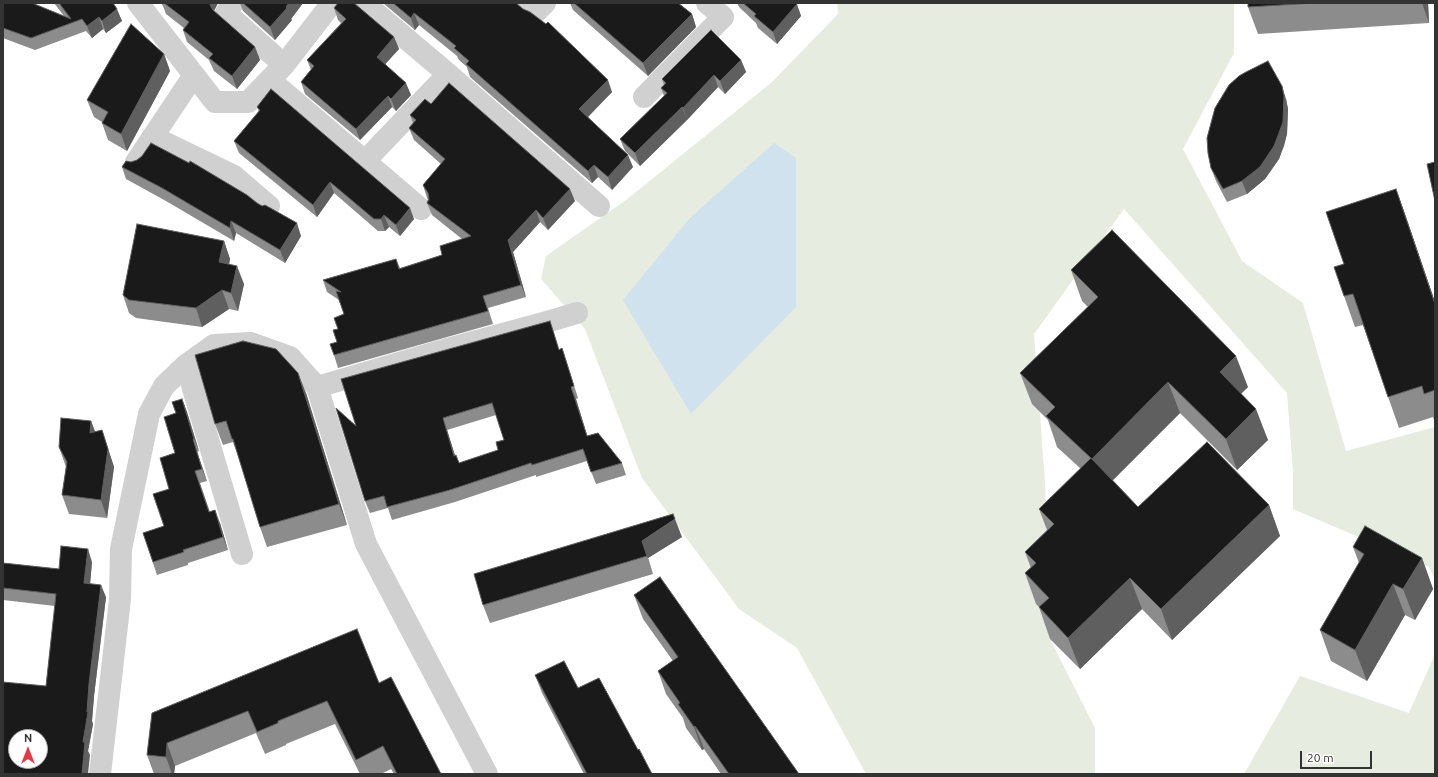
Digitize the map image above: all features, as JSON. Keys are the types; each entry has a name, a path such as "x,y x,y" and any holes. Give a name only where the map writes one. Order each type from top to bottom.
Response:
{"street":[{"path":"138,3 214,102 248,102 277,72 332,3"},
{"path":"233,3 226,13 277,72 364,161 421,209"},
{"path":"364,3 599,206"},
{"path":"526,3 536,12 545,3"},
{"path":"644,96 723,17 707,3"},
{"path":"364,161 448,74"},
{"path":"136,162 194,75"},
{"path":"153,137 234,176 269,206"},
{"path":"317,386 577,313"},
{"path":"100,774 120,599 121,549 149,414 164,386 186,365 214,345 252,343 290,357 317,386 366,544 487,774"},
{"path":"186,365 242,554"}],"shaded area":[{"path":"837,3 1234,3 1234,53 1183,149 1242,261 1303,303 1346,451 1435,427 1435,580 1429,567 1293,509 1293,471 1287,393 1124,209 1034,334 1045,483 1050,639 1095,728 1095,774 866,774 797,648 739,609 642,478 585,329 541,279 546,256 626,200 771,83 838,14"},
{"path":"1435,654 1435,774 1244,774 1300,676 1409,713"}],"water":[{"path":"774,143 796,158 796,307 691,414 623,300 690,218"}],"building":[{"path":"3,3 32,3 71,19 59,3 113,3 117,9 102,21 99,17 87,26 82,19 31,38 3,28"},
{"path":"164,3 210,3 213,10 255,47 232,76 209,58 213,54 183,30 189,22"},
{"path":"243,3 289,3 286,7 287,8 270,27"},
{"path":"338,3 354,3 394,37 377,57 406,83 391,99 388,96 356,129 301,82 314,66 307,60 346,19 334,8"},
{"path":"393,3 516,3 546,24 548,22 608,80 579,109 628,155 608,177 594,165 588,171 466,64 469,61 454,48 456,46 414,13 411,18"},
{"path":"574,3 678,3 692,14 643,63"},
{"path":"743,3 797,4 773,32 754,16 756,14"},
{"path":"1248,3 1315,3 1248,7"},
{"path":"131,24 164,54 121,134 102,123 108,112 87,100"},
{"path":"711,30 741,60 720,81 714,75 683,108 682,107 635,153 620,139 667,93 661,88 666,83 662,79"},
{"path":"1268,61 1282,86 1284,96 1283,122 1274,146 1260,167 1242,181 1223,189 1211,168 1208,153 1207,138 1215,108 1229,85 1239,76"},
{"path":"449,83 570,189 543,218 536,210 508,240 521,285 483,296 488,311 334,355 330,344 337,342 333,330 338,329 334,318 344,314 336,291 341,292 323,280 396,259 399,269 442,255 440,246 471,236 427,203 429,199 428,193 423,185 445,159 409,128 416,120 410,115 425,99 431,104"},
{"path":"271,89 410,208 396,225 384,215 381,219 374,219 330,182 313,205 234,141 260,110 257,107"},
{"path":"151,143 189,163 190,161 247,195 262,206 265,205 297,223 280,250 231,221 230,228 162,188 122,167 126,161 131,162 142,156"},
{"path":"1435,162 1435,201 1427,164"},
{"path":"1396,189 1435,304 1435,390 1424,394 1422,386 1388,397 1353,294 1344,296 1334,267 1344,264 1326,212"},
{"path":"137,224 224,241 219,262 237,266 231,293 222,290 196,308 129,300 123,295"},
{"path":"1112,230 1236,356 1220,372 1256,409 1226,439 1168,382 1092,459 1046,416 1055,407 1020,373 1098,297 1071,270"},
{"path":"550,321 559,350 562,348 574,386 571,387 587,436 598,433 622,463 591,472 583,449 532,465 531,463 450,490 387,507 384,496 365,501 336,408 356,426 341,379","holes":["492,403 504,440 496,442 498,450 459,463 456,455 454,456 443,418"]},
{"path":"243,341 276,349 298,373 339,504 260,527 233,439 226,421 215,424 195,355"},
{"path":"182,399 202,469 195,471 209,512 215,510 223,537 183,550 184,552 153,562 143,533 164,526 153,494 169,489 160,458 175,453 164,417 176,413 172,402"},
{"path":"61,418 91,421 90,433 102,430 108,449 101,500 62,495 67,462 59,447"},
{"path":"1207,442 1269,505 1161,609 1130,578 1068,638 1039,607 1049,598 1025,573 1036,563 1025,552 1054,524 1039,509 1091,458 1138,507"},
{"path":"673,514 675,519 642,541 647,556 483,605 474,574"},
{"path":"1365,526 1422,558 1403,589 1393,584 1355,650 1320,630 1364,554 1353,547"},
{"path":"61,546 88,549 84,583 101,585 89,684 88,712 83,742 85,742 82,774 3,774 3,682 46,686 56,594 3,588 3,563 59,569"},
{"path":"660,577 799,774 729,774 695,726 694,727 678,704 680,703 658,671 678,657 634,595"},
{"path":"357,629 379,683 391,677 441,774 397,774 383,746 356,760 327,701 278,721 278,723 257,732 248,711 167,743 166,757 147,755 152,713"},
{"path":"564,661 578,688 599,678 652,774 587,774 535,675"}]}
